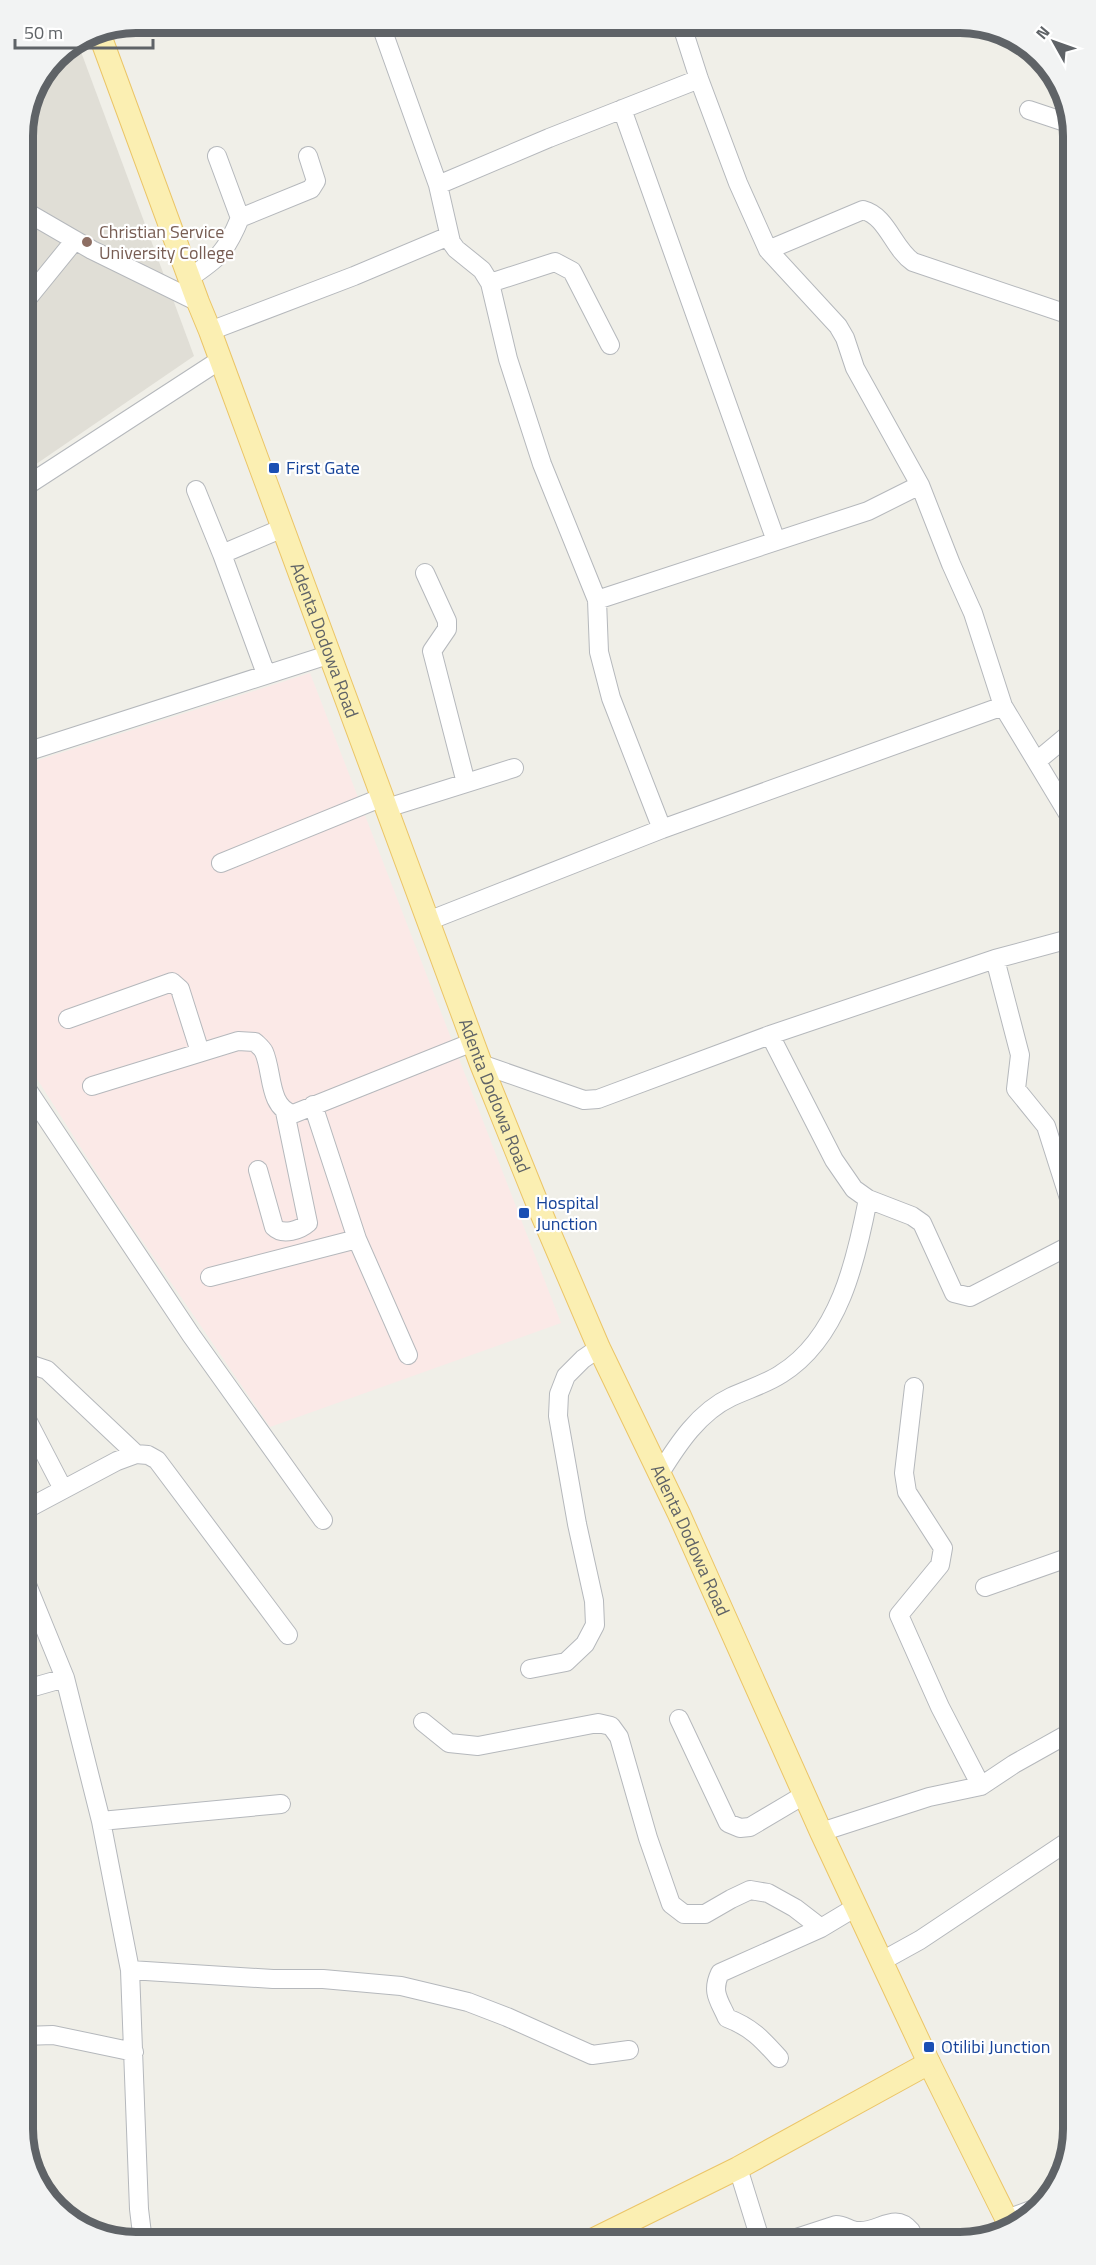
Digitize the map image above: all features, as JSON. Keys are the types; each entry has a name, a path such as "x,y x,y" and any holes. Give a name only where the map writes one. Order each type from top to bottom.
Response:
{"main road":[{"name":"Adenta Dodowa Road","path":"102,40 481,1064 534,1194 599,1348 660,1473 821,1832 929,2062 1008,2220"},
{"path":"608,2232 738,2168 929,2062"}],"street":[{"path":"384,33 438,185 449,236 456,249 482,270 490,283 508,359 542,464 597,600 599,652 611,698 662,829"},
{"path":"684,33 738,183 768,250 838,326 845,338 855,368 920,485 973,613 1003,706 1063,804"},
{"path":"438,185 699,79"},
{"path":"622,109 776,541"},
{"path":"1029,110 1061,121"},
{"path":"218,156 240,218"},
{"path":"189,278 212,263 225,250 240,218 311,189 316,181 308,156"},
{"path":"768,250 863,210 877,216 904,256 913,262 1063,312"},
{"path":"33,216 75,240 198,302"},
{"path":"210,331 354,276 449,236"},
{"path":"33,292 75,240"},
{"path":"490,283 555,262 564,265 572,272 610,345"},
{"path":"33,482 220,360"},
{"path":"597,600 868,512 920,485"},
{"path":"196,490 266,674"},
{"path":"222,554 283,528"},
{"path":"425,573 447,621 447,629 432,651 466,783"},
{"path":"33,750 331,654"},
{"path":"428,921 662,829 1003,706"},
{"path":"1037,761 1063,740"},
{"path":"221,863 385,802 466,783 514,768"},
{"path":"481,1064 584,1100 615,1094 770,1035 995,959 1063,941"},
{"path":"995,959 1020,1055 1016,1089 1046,1126 1063,1178"},
{"path":"68,1019 172,982 180,989 200,1052"},
{"path":"770,1035 834,1160 854,1189 868,1199 912,1216 922,1223 954,1293 970,1297 1063,1250"},
{"path":"92,1086 238,1041 255,1042 264,1051 277,1103 285,1112 308,1223 303,1227 284,1232 274,1227 258,1170"},
{"path":"285,1112 293,1114 473,1042"},
{"path":"33,1098 191,1335 323,1520"},
{"path":"313,1105 357,1239 408,1354"},
{"path":"660,1473 679,1443 700,1420 729,1398 765,1384 782,1374 806,1352 828,1324 845,1289 857,1254 868,1199"},
{"path":"210,1277 357,1239"},
{"path":"530,1669 566,1662 585,1644 595,1625 594,1601 577,1524 558,1416 559,1394 566,1376 583,1359 599,1348"},
{"path":"33,1365 47,1370 60,1379 136,1454"},
{"path":"914,1387 904,1473 907,1492 943,1548 940,1565 899,1615 940,1707 981,1786"},
{"path":"33,1431 63,1489"},
{"path":"33,1504 117,1461 136,1454 148,1455 157,1460 288,1635"},
{"path":"985,1587 1063,1560"},
{"path":"33,1601 65,1678 101,1821 130,1970 142,2232"},
{"path":"33,1687 65,1678"},
{"path":"679,1719 728,1823 740,1828 750,1827 804,1795"},
{"path":"423,1722 449,1743 478,1746 598,1723 611,1726 619,1737 648,1838 671,1904 684,1914 705,1914 750,1890 768,1893 795,1908 821,1928"},
{"path":"821,1832 929,1797 981,1786 1014,1764 1063,1737"},
{"path":"101,1821 281,1804"},
{"path":"882,1960 920,1940 1063,1845"},
{"path":"779,2058 746,2025 727,2018 716,1993 715,1983 720,1973 821,1928 856,1907"},
{"path":"130,1970 273,1979 323,1979 401,1986 468,2002 592,2055 629,2050"},
{"path":"33,2036 53,2035 134,2052"},
{"path":"738,2168 758,2232"},
{"path":"815,2232 836,2225 860,2232 898,2222 905,2224 911,2231"}],"shaded area":[{"name":"Christian Service University College","path":"80,49 194,356 33,466 33,129 41,97 50,79 63,63"},
{"path":"310,673 561,1323 270,1427 111,1195 33,1073 33,762"}],"place":[{"name":"Christian Service University College","path":"87,242"},
{"name":"First Gate","path":"274,468"},
{"name":"Hospital Junction","path":"524,1213"},
{"name":"Otilibi Junction","path":"929,2047"}]}
